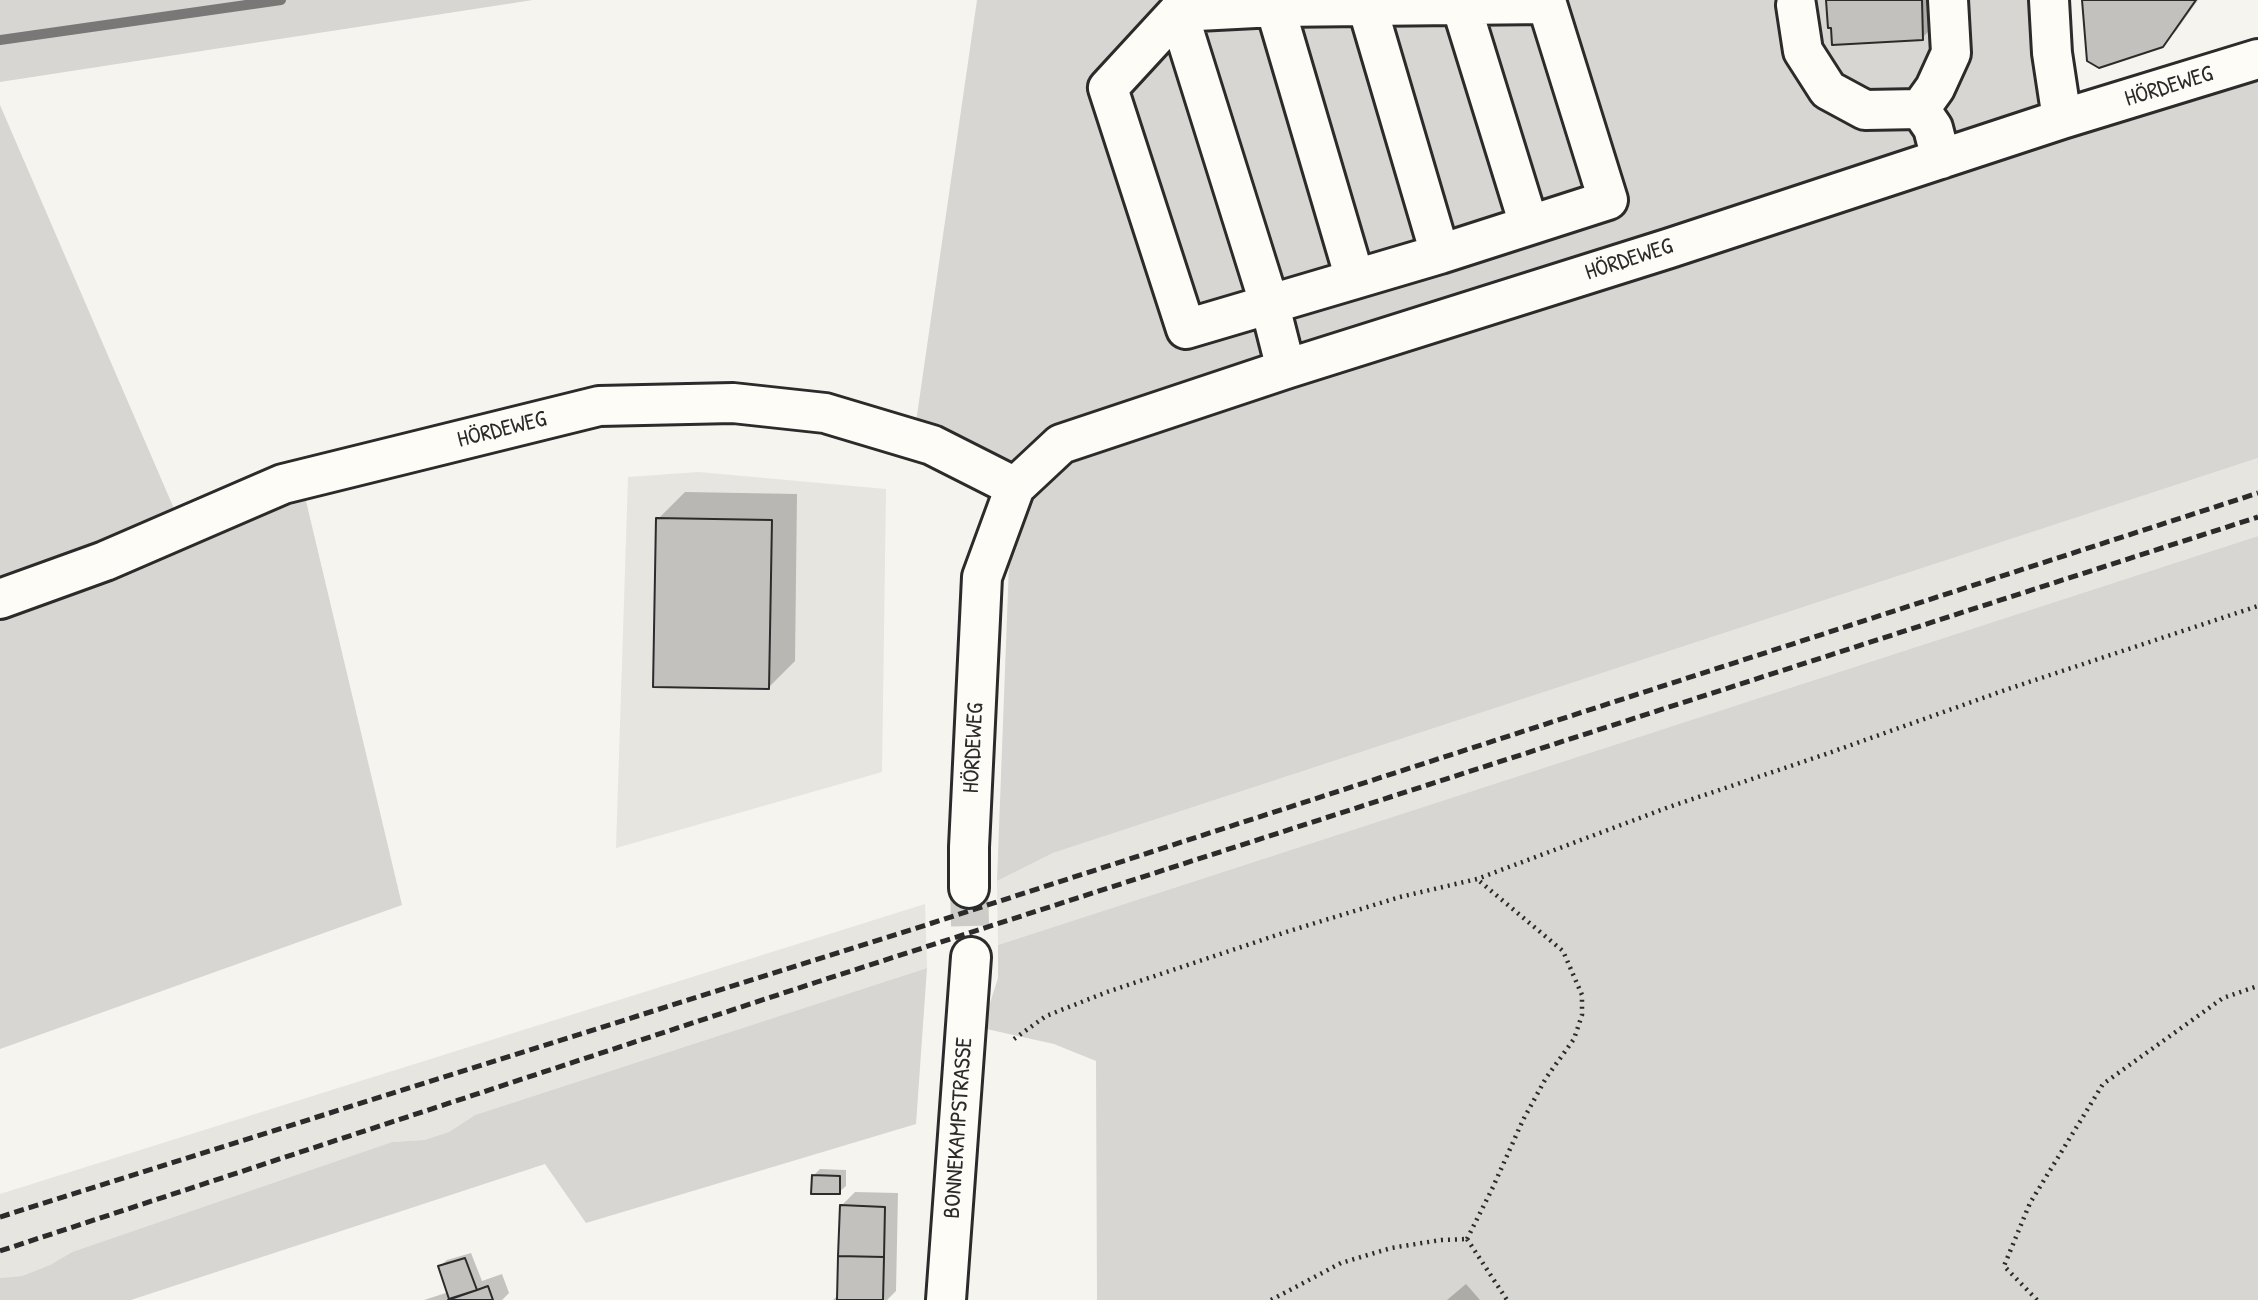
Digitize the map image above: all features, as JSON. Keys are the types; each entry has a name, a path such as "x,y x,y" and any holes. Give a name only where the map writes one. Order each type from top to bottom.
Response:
{"street":[{"path":"1920,109 1935,88 1951,53 1948,0"},
{"path":"2049,0 2052,52 2062,119"},
{"path":"1547,4 1608,200 1440,254 1186,330 1108,88 1178,12 1275,7 1461,5 1547,4"},
{"path":"1461,5 1529,225"},
{"path":"1797,5 1803,51 1828,90 1865,110 1920,109"},
{"path":"1367,6 1440,254"},
{"path":"1275,7 1355,279"},
{"path":"1178,12 1286,369"},
{"name":"HÖRDEWEG","path":"970,888 982,577 1015,487 1061,444 2062,119 2258,59"},
{"path":"1920,109 1933,128 1941,159"},
{"name":"HÖRDEWEG","path":"0,599 105,561 283,484 599,406 733,403 825,413 932,445 1015,487"},
{"name":"BONNEKAMPSTRASSE","path":"946,1300 971,957"}],"path":[{"path":"1014,1039 1046,1016 1107,992 1400,897 1477,879 1668,807 2258,606"},
{"path":"1467,1239 1523,1120 1546,1078 1574,1039 1581,1015 1582,995 1563,951 1477,879"},
{"path":"2038,1300 2004,1266 2030,1203 2104,1084 2223,998 2258,986"},
{"path":"1271,1300 1341,1263 1391,1248 1467,1239"},
{"path":"1467,1239 1507,1300"}],"shaded area":[{"path":"0,0 533,0 0,82"},
{"path":"977,0 2067,0 2074,106 2258,63 2258,458 1053,853 997,881 1011,511 915,429"},
{"path":"0,105 175,511 315,461 306,501 402,905 0,1049"},
{"path":"2258,458 2258,536 998,945 997,881 1053,853"},
{"path":"699,472 886,489 882,772 616,848 628,477"},
{"path":"2258,536 2258,1300 1097,1300 1096,1061 1054,1044 982,1028 998,978 998,945"},
{"path":"925,904 927,968 475,1115 449,1132 424,1140 392,1142 72,1252 50,1265 22,1276 0,1278 0,1194"},
{"path":"927,968 916,1124 586,1223 545,1164 131,1300 0,1300 0,1278 22,1276 50,1265 72,1252 392,1142 424,1140 449,1132 475,1115"}],"building":[{"path":"1826,0 1922,0 1923,40 1832,45"},
{"path":"2082,0 2196,0 2163,47 2099,68 2087,61"},
{"path":"656,518 772,520 769,689 653,687"},
{"path":"812,1175 840,1176 840,1194 811,1194"},
{"path":"840,1205 885,1207 884,1257 838,1256"},
{"path":"838,1256 884,1257 883,1300 837,1300"},
{"path":"465,1258 477,1290 449,1299 438,1266"},
{"path":"488,1286 493,1300 448,1300 477,1290"}],"waterway":[{"path":"0,40 281,0"}],"tunnel":[{"path":"969,888 971,957"}],"railway":[{"path":"0,1217 926,925 2258,493"},
{"path":"0,1251 817,982 2258,517"}]}
